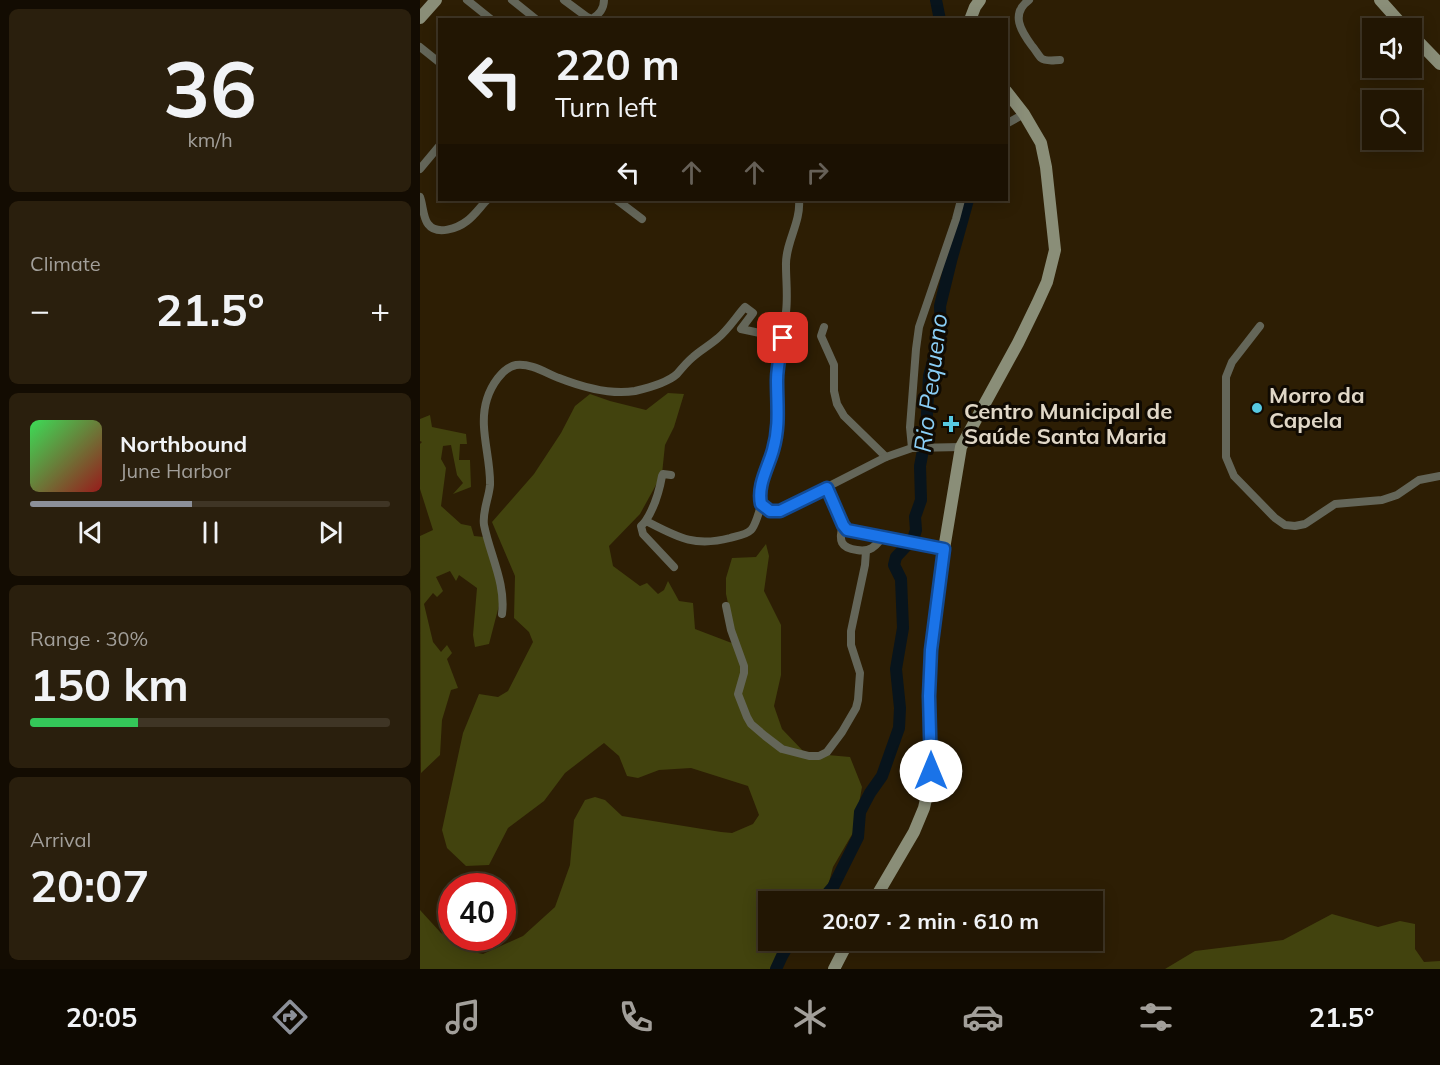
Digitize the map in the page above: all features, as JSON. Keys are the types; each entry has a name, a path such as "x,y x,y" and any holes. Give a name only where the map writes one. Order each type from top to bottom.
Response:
{"street":[{"path":"420,18 436,0"},
{"path":"467,0 490,18"},
{"path":"512,0 534,18"},
{"path":"564,0 590,18"},
{"path":"593,18 602,9 604,0"},
{"path":"971,18 980,0"},
{"path":"1029,0 1019,12 1018,22 1041,58 1048,61 1060,60"},
{"path":"1380,0 1396,18"},
{"path":"1422,45 1440,64"},
{"path":"420,47 438,61"},
{"path":"879,891 914,832 924,808 928,790 931,771 929,696 931,650 944,549 961,447 1018,343 1044,289 1053,263 1055,250 1046,167 1041,143 1024,114 1008,94"},
{"path":"1008,123 1024,114"},
{"path":"420,169 438,147"},
{"path":"420,197 427,224 434,229 441,230 459,227 486,201"},
{"path":"618,201 642,219"},
{"path":"645,522 688,541 701,542 719,541 750,531 755,525 761,504 761,483 774,448 778,429 777,377 786,312 787,252 797,219 799,201"},
{"path":"915,447 910,427 919,327 956,219 960,201"},
{"path":"502,614 504,602 501,584 489,548 484,522 490,484 484,422 487,399 505,370 517,365 540,369 575,384 627,392 637,391 667,381 676,375 692,358 720,337 745,307 753,313 741,329 783,338"},
{"path":"1260,326 1232,362 1226,377 1226,457 1234,476 1275,518 1285,525 1305,525 1335,504 1382,500 1397,495 1419,480 1440,476"},
{"path":"824,327 821,336 834,364 834,392 837,404 844,416 886,457"},
{"path":"761,504 770,511 780,511 886,457 915,447 961,447"},
{"path":"671,475 663,474 652,512 641,526 643,534 674,567"},
{"path":"827,488 845,529 944,549"},
{"path":"843,525 841,536 844,545 851,549 866,551 883,537"},
{"path":"726,606 731,630 744,666 738,694 751,724 777,746 795,753 819,756 827,752 842,732 858,700 860,673 851,638 866,551"},
{"path":"834,969 843,951"}],"shaded area":[{"path":"668,393 684,394 674,427 665,445 662,474 640,514 609,546 613,566 640,586 647,583 658,594 664,590 668,581 679,601 693,603 695,629 737,645 726,594 726,578 732,558 756,557 766,544 769,556 764,591 781,625 781,675 774,706 782,729 805,753 850,757 862,787 854,831 833,867 827,891 758,891 758,951 786,951 776,969 420,969 420,910 438,930 438,951 468,951 483,954 490,951 516,951 516,939 523,936 555,907 570,865 574,820 585,800 595,797 605,800 622,816 732,833 753,824 759,815 748,786 691,768 659,770 638,778 627,776 619,756 604,743 565,773 544,801 508,828 489,865 466,866 447,848 442,830 463,733 479,694 498,697 508,691 533,642 529,632 514,618 515,576 492,522 534,474 561,433 575,406 590,394 646,410"},
{"path":"430,415 432,427 466,434 467,444 460,444 459,460 470,460 471,487 453,494 463,483 457,475 451,445 443,446 441,459 446,468 441,506 461,524 471,526 474,536 484,537 502,594 489,644 475,647 473,635 477,588 459,575 456,581 450,571 436,577 443,591 437,597 433,593 424,604 433,642 441,652 447,645 452,653 447,659 458,688 451,690 442,720 440,755 421,773 420,536 433,530 420,489 420,444 422,442 420,441 420,419"},
{"path":"1332,914 1378,927 1400,921 1415,924 1415,949 1424,962 1440,961 1440,969 1165,969 1195,951 1283,940"}],"waterway":[{"name":"Rio Pequeno","path":"936,0 940,18"},
{"name":"Rio Pequeno","path":"830,891 858,837 860,812 882,776 899,728 900,708 896,669 903,628 901,579 894,565 896,557 913,539 916,530 915,517 921,500 920,466 926,434 929,376 941,332 940,306 968,201"},
{"name":"Rio Pequeno","path":"776,969 785,951"}],"place":[{"name":"Morro da Capela","path":"1257,408"},
{"name":"Centro Municipal de Saúde Santa Maria","path":"951,424"}],"route":[{"path":"783,338 777,377 778,429 774,448 761,483 759,498 761,504 770,511 780,511 827,488 845,529 944,549 931,650 929,696 931,771"}]}
